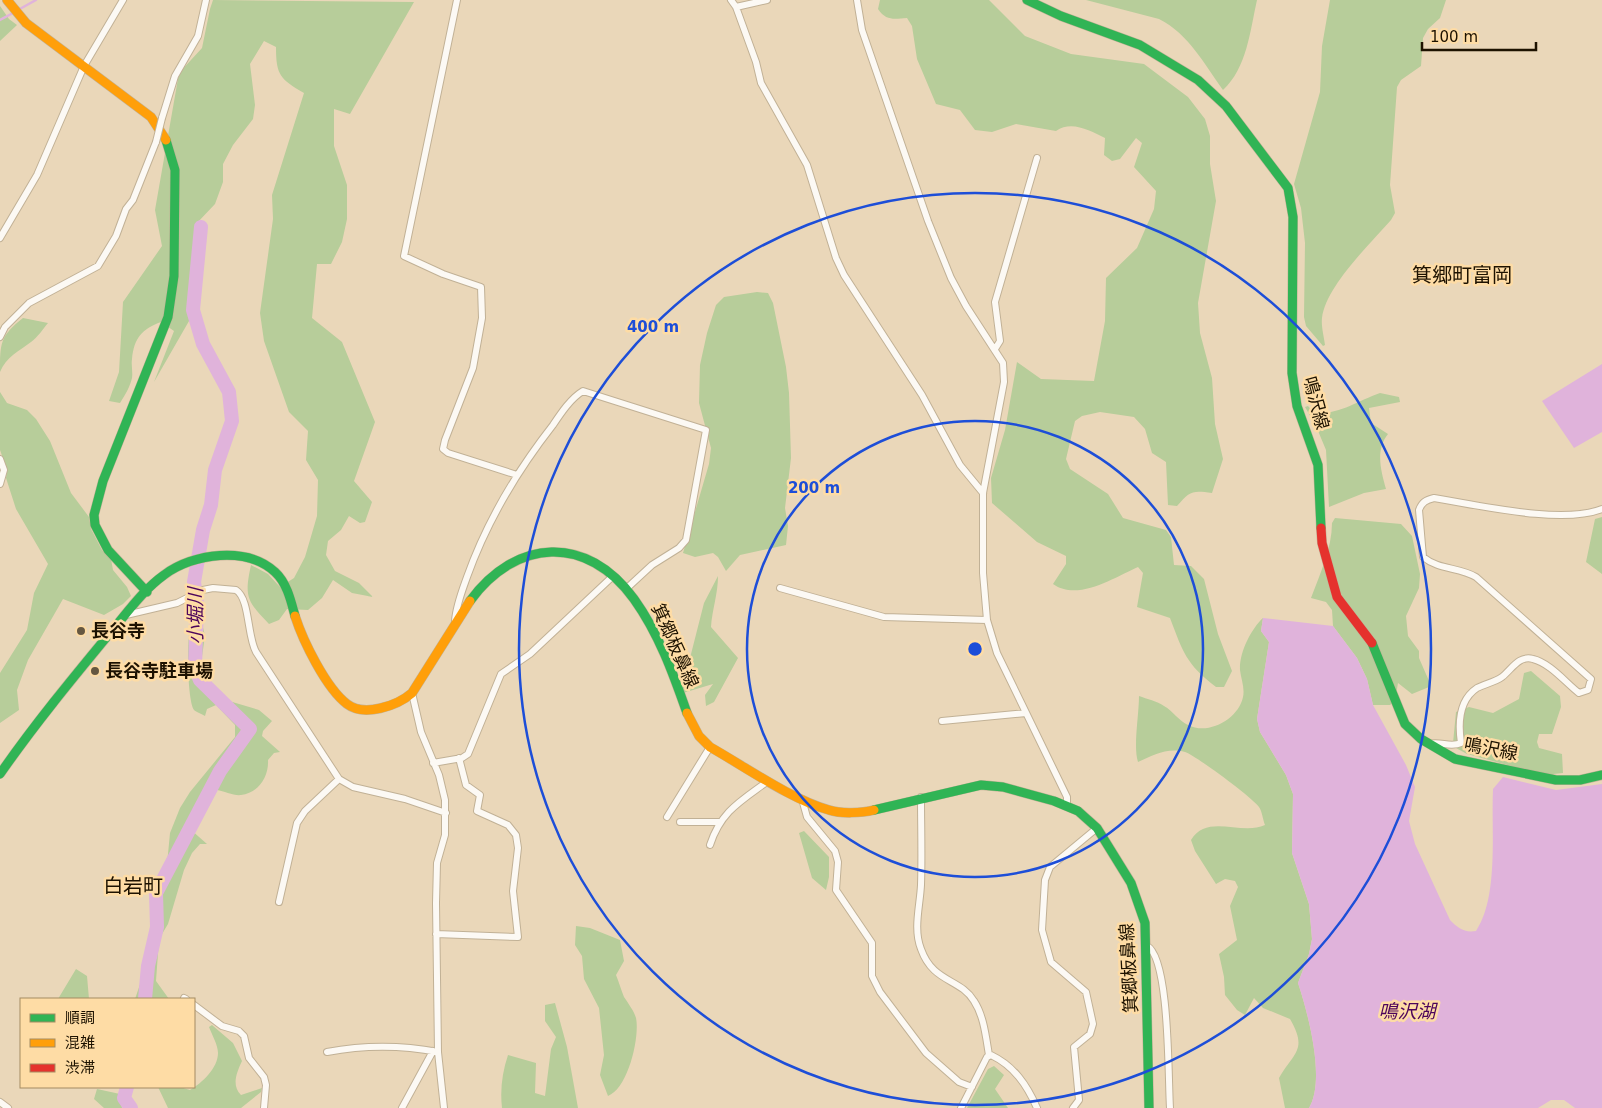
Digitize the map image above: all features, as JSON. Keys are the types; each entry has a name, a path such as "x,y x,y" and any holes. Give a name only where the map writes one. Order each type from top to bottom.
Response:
{"street":[{"path":"7,0 26,23 151,117 164,133 172,155 175,170 173,275 170,313 103,481 94,514 95,525 108,550 147,592"},
{"path":"0,238 37,175 84,66 123,0"},
{"path":"0,337 10,322 34,300 57,290 98,266 116,236 126,209 133,200 156,142 175,76 198,36 206,0"},
{"path":"457,0 404,256 443,274 481,287 482,318 473,368 445,440 444,449 517,475"},
{"path":"731,0 736,7 756,62 761,83 807,164 836,258 844,275 922,395 960,465 983,493"},
{"path":"736,7 767,0"},
{"path":"857,0 862,30 928,221 959,295 1003,363 1005,373 983,493 983,573 987,620 997,653 1067,797 1067,806"},
{"name":"鳴沢線","path":"1027,0 1061,16 1140,45 1198,80 1226,106 1288,188 1293,217 1292,373 1298,406 1318,465 1322,542 1329,572 1338,597 1367,635 1378,654 1401,717 1416,734 1454,759 1496,766 1556,780 1580,780 1602,775"},
{"path":"995,349 1000,341 995,302 1037,158"},
{"path":"455,622 459,600 479,544 517,475 559,416 583,390 706,430 686,540 679,548 652,565 626,589"},
{"path":"0,459 4,470 0,484"},
{"path":"1429,744 1438,742 1456,746 1461,743 1459,730 1462,706 1469,694 1501,677 1522,659 1532,658 1543,663 1579,693 1588,690 1591,679 1476,577 1469,573 1437,566 1423,557 1419,510 1421,504 1426,500 1434,498 1553,516 1581,516 1602,509"},
{"name":"箕郷板鼻線","path":"0,774 42,715 126,615 167,574 190,561 230,556 259,562 274,572 282,581 303,636 336,692 344,701 354,707 370,709 391,705 406,699 412,693 422,681 455,622 499,570 509,562 529,553 556,551 574,555 596,564 626,589 644,612 659,641 691,722 699,736 710,747 802,799 830,811 852,813 967,786 988,785 1067,806 1078,811 1097,828 1131,883 1145,923 1147,946 1149,1108"},
{"path":"434,763 459,758 468,754 501,674 530,654 612,578"},
{"path":"126,615 177,603 203,590 213,588 236,590 241,593 251,643 339,779 354,787 405,799 446,813"},
{"path":"780,588 884,617 987,620"},
{"path":"412,693 421,732 434,763 445,800 445,835 437,863 435,1052 444,1108"},
{"path":"942,721 1026,712"},
{"path":"667,817 710,747"},
{"path":"436,934 518,937 513,891 518,848 516,835 508,825 480,814 478,811 480,795 466,785 459,758"},
{"path":"279,902 297,823 305,811 339,779"},
{"path":"710,845 719,822 734,806 768,781"},
{"path":"921,797 921,877 918,931 920,948 927,961 938,974 963,989 973,1000 982,1024 989,1056 961,1108"},
{"path":"802,799 812,825 835,851 838,862 836,890 872,943 872,976 880,992 926,1053 959,1082 972,1087"},
{"path":"680,822 719,822"},
{"path":"1073,1108 1079,1100 1074,1048 1090,1034 1093,1024 1086,992 1051,962 1042,930 1045,880 1050,867 1097,828"},
{"path":"1147,946 1153,949 1159,963 1164,991 1170,1108"},
{"path":"195,1006 222,1026 238,1031 244,1036 249,1058 264,1077 266,1085 264,1108"},
{"path":"327,1052 382,1046 435,1052"},
{"path":"402,1108 435,1052"},
{"path":"989,1056 1004,1061 1014,1070 1036,1108"},
{"path":"0,1102 8,1108"}],"green space":[{"path":"213,0 414,2 350,114 334,109 334,146 347,185 347,219 342,242 331,264 317,264 312,318 342,342 375,422 354,481 372,502 365,522 360,523 349,516 341,530 328,541 326,555 335,571 359,583 373,597 352,593 333,580 322,598 308,610 287,609 279,620 269,624 256,610 249,598 248,584 251,565 268,574 280,587 294,578 305,557 317,516 318,480 306,460 308,431 289,412 264,341 260,313 273,219 272,195 304,93 290,84 281,75 277,64 276,47 264,41 250,64 255,105 253,119 233,145 223,164 223,182 215,204 197,223 189,321 154,382 174,331 161,322 140,335 133,352 130,385 120,403 109,401 119,372 123,302 162,246 155,210 179,73 202,48"},
{"path":"880,0 989,0 1025,36 1071,54 1144,64 1188,97 1205,119 1210,136 1210,164 1216,201 1198,303 1200,333 1212,378 1215,424 1223,459 1212,493 1192,493 1185,497 1177,506 1168,505 1166,462 1152,453 1145,429 1134,417 1100,412 1082,416 1075,421 1066,459 1070,469 1108,494 1123,518 1166,530 1171,537 1174,565 1191,566 1204,579 1218,634 1232,671 1224,687 1216,687 1192,664 1182,649 1170,618 1137,607 1143,573 1138,567 1096,586 1074,590 1063,589 1053,584 1066,564 1066,556 1037,542 992,503 991,478 1005,430 1017,362 1041,379 1094,381 1105,321 1106,278 1137,248 1154,209 1156,191 1134,167 1142,143 1136,138 1120,159 1112,161 1104,155 1105,138 1081,128 1068,126 1056,131 1016,124 992,132 975,130 960,110 936,104 917,59 912,26 907,18 894,19 884,16 878,9"},
{"path":"1086,0 1257,0 1242,60 1231,81 1223,90 1195,50 1170,25 1159,19"},
{"path":"1330,0 1446,0 1440,18 1428,29 1423,38 1421,66 1401,80 1397,87 1390,185 1395,213 1350,266 1332,293 1325,306 1322,318 1325,345 1323,346 1306,326 1304,317 1305,243 1301,208 1294,184 1320,92 1322,46"},
{"path":"0,6 9,19 17,25 0,41"},
{"path":"757,292 768,293 773,303 786,367 789,393 791,458 785,508 788,526 786,545 740,555 726,571 718,557 713,553 695,557 683,553 709,464 711,448 699,403 700,365 716,305 724,297"},
{"path":"23,318 48,323 34,340 9,358 0,372 0,354 3,341 15,324"},
{"path":"0,392 7,403 27,410 36,419 50,441 71,493 89,517 91,529 102,550 111,559 113,570 127,587 131,596 123,604 104,615 63,599 28,660 17,690 19,710 0,723 0,673 27,630 34,593 48,564 16,509 6,478 7,470 0,450"},
{"path":"1380,393 1399,397 1400,402 1369,408 1371,423 1388,434 1380,454 1386,489 1364,493 1329,507 1326,450 1316,426 1305,407 1308,406 1314,413 1332,412"},
{"path":"1602,517 1602,574 1586,562 1595,519"},
{"path":"1335,518 1401,524 1412,536 1420,574 1419,588 1406,616 1408,636 1419,651 1419,658 1429,681 1429,687 1412,694 1398,683 1395,701 1390,705 1373,705 1367,679 1357,658 1333,626 1332,610 1326,602 1311,598 1328,551 1332,523"},
{"path":"718,576 711,627 738,658 714,702 706,706 705,695 713,684 683,693 677,683 690,658 704,603"},
{"path":"195,609 200,614 205,636 201,663 203,677 229,701 259,710 272,721 263,731 262,736 280,752 274,753 268,760 265,778 258,787 247,794 241,795 217,790 190,829 207,844 200,844 192,853 184,870 168,924 159,939 156,981 168,998 135,998 146,967 152,936 152,912 166,875 170,833 180,808 190,792 235,737 235,725 216,705 207,709 205,716 194,710 191,703 188,658 192,615"},
{"path":"1263,618 1261,631 1269,642 1257,719 1260,732 1286,775 1293,794 1292,853 1309,904 1312,939 1309,954 1298,983 1314,1046 1316,1064 1314,1096 1309,1108 1285,1108 1279,1078 1294,1056 1298,1044 1298,1038 1290,1019 1263,1008 1254,998 1245,1015 1237,1010 1225,995 1224,977 1219,954 1237,940 1230,906 1238,887 1235,881 1225,879 1216,884 1195,851 1191,840 1198,832 1215,826 1256,828 1265,825 1260,809 1255,802 1224,777 1185,752 1167,751 1138,762 1137,756 1136,740 1139,696 1161,704 1179,719 1196,728 1214,727 1236,712 1243,697 1240,670 1241,656 1250,635"},
{"path":"1531,671 1560,696 1561,707 1552,734 1539,734 1537,742 1539,748 1562,754 1563,773 1544,775 1467,754 1456,748 1453,743 1456,712 1469,707 1493,713 1519,699 1524,673"},
{"path":"804,831 829,857 829,877 826,890 812,878 799,833"},
{"path":"576,926 590,928 620,940 624,961 616,975 624,997 636,1018 636,1037 631,1062 621,1084 608,1096 600,1075 604,1055 599,1008 584,979 582,956 575,945"},
{"path":"76,969 87,976 89,998 59,998"},
{"path":"555,1003 567,1047 578,1108 502,1108 502,1082 508,1055 536,1063 535,1093 545,1096 551,1049 556,1037 545,1021 545,1005"},
{"path":"212,1025 233,1043 242,1061 236,1078 236,1087 241,1095 262,1088 261,1092 241,1108 168,1108 158,1088 183,1088 190,1090 195,1088 215,1064 218,1050 209,1027"},
{"path":"994,1066 1004,1075 995,1089 1008,1108 967,1108 988,1069"},
{"path":"97,1089 120,1094 122,1108 104,1108 94,1099"}],"water":[{"path":"1602,364 1602,432 1574,448 1542,401"},
{"name":"鳴沢湖","path":"1263,618 1333,626 1357,658 1367,679 1373,705 1406,765 1415,787 1409,821 1415,844 1450,920 1462,929 1476,931 1488,900 1492,863 1493,789 1503,777 1556,790 1602,784 1602,1108 1575,1108 1564,1100 1551,1100 1538,1108 1309,1108 1314,1096 1316,1064 1310,1028 1298,983 1309,954 1312,939 1309,904 1292,853 1293,794 1286,775 1260,732 1257,719 1269,642 1261,631"}],"waterway":[{"path":"18,10 36,0"},
{"path":"0,20 13,13"},
{"name":"小堀川","path":"145,998 148,966 157,927 156,893 220,771 250,729 200,680 195,668 197,602 194,582 203,530 211,505 215,470 232,421 229,392 203,344 193,310 201,227"},
{"name":"小堀川","path":"127,1088 124,1098 131,1108"}],"traffic: fast":[{"path":"1027,0 1061,16 1140,45 1198,80 1226,106 1288,188 1293,217 1292,373 1297,406 1318,465 1321,528"},
{"path":"147,592 108,550 95,525 94,515 103,481 168,317 174,276 175,170 166,140"},
{"path":"470,601 488,580 508,565 530,556 552,552 574,554 595,563 615,578 643,612 665,654 687,713"},
{"path":"0,774 54,702 136,602 156,581 176,567 204,558 220,556 250,558 275,572 283,581 295,616"},
{"path":"1372,643 1405,724 1421,739 1455,759 1556,780 1580,780 1602,775"},
{"path":"874,810 981,785 1003,787 1054,801 1078,811 1097,828 1131,883 1145,923 1149,1108"}],"traffic: slow":[{"path":"7,0 26,23 151,117 166,140"},
{"path":"295,616 309,651 323,676 339,697 354,708 371,710 389,706 412,693 470,601"},
{"path":"687,713 699,736 710,747 784,791 834,811 851,813 874,810"}],"traffic: jam":[{"path":"1321,528 1322,543 1337,597 1372,643"}],"place":[{"name":"長谷寺","path":"81,631"},
{"name":"長谷寺駐車場","path":"95,671"}],"district":[{"name":"箕郷町富岡","path":"1462,275"},
{"name":"白岩町","path":"133,886"}]}
